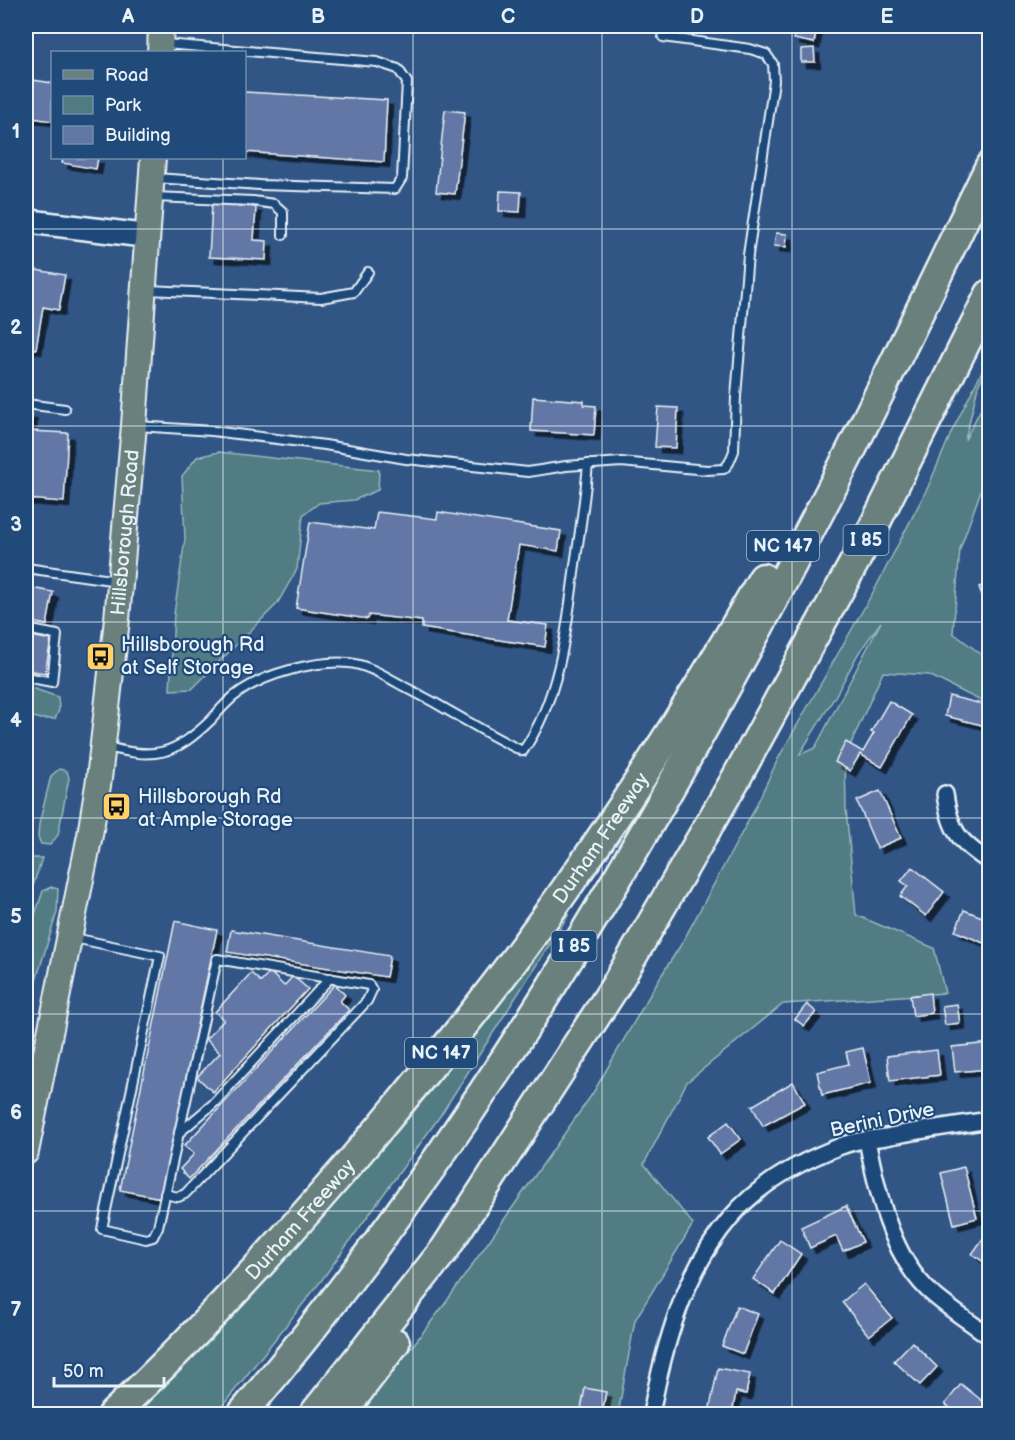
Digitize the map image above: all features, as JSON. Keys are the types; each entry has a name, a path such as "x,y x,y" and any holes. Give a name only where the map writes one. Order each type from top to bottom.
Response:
{"highway":[{"name":"I 85","path":"242,1414 320,1318 409,1199 482,1092 639,840 812,527 990,166"},
{"name":"I 85","path":"314,1414 445,1249 596,1017 729,792 871,532 990,294"},
{"name":"Durham Freeway","path":"113,1414 237,1289 321,1198 463,1026 524,946 625,803 677,723 815,493 854,444"},
{"path":"341,1414 418,1313 445,1249"}],"main road":[{"name":"Hillsborough Road","path":"27,1140 90,835 103,746 134,425 151,177"}],"street":[{"path":"26,221 147,236"},
{"path":"945,794 952,826 966,844 990,862"},
{"name":"Berini Drive","path":"651,1414 664,1356 683,1297 731,1217 747,1201 781,1175 843,1145 990,1120"},
{"path":"867,1140 881,1203 915,1275 937,1298 990,1337"}],"lane":[{"path":"134,425 212,431 406,459 528,472 621,462 707,470 724,469 734,451 736,396 748,255 774,81 773,64 766,54 750,49 663,37"},
{"path":"151,177 260,185 395,189 402,178 407,82 398,69 377,62 160,41"},
{"path":"151,177 274,204 283,212 283,235"},
{"path":"144,289 321,298 354,292 368,272"},
{"path":"26,404 65,409"},
{"path":"103,746 133,753 157,753 176,748 194,736 237,694 257,682 320,664 351,663 378,672 508,745 523,751 538,728 560,659 588,464"},
{"path":"26,568 119,581"},
{"path":"26,629 57,635 52,682 26,677"},
{"path":"69,937 160,956 102,1229 146,1239 153,1237 158,1227 165,1194 178,1134 218,959 369,984 372,990 367,1001 185,1194 178,1197 165,1194"},
{"path":"178,1134 213,1104 330,978"}],"green space":[{"path":"989,357 989,363 978,386 965,440 989,393 989,468 960,549 953,633 989,660 989,705 929,675 883,672 845,757 846,809 856,915 934,948 945,993 783,1004 687,1082 644,1164 693,1224 635,1320 618,1414 360,1414 444,1305 593,1093 682,943 753,812 779,757 876,587 928,487 952,431","holes":["881,622 815,748 799,755 858,654"]},
{"path":"219,452 379,470 378,490 354,500 319,503 303,515 297,569 277,604 192,689 170,690 174,614 185,539 182,476 197,457"},
{"path":"26,686 58,697 59,710 55,719 41,719 26,715"},
{"path":"59,769 67,771 69,778 58,835 50,845 41,844 38,837 39,824 51,776"},
{"path":"26,858 42,858 26,908"},
{"path":"51,887 58,889 57,912 29,1003 26,1031 26,941 43,891"},
{"path":"562,911 569,914 440,1116 321,1281 216,1414 130,1414"}],"building":[{"path":"796,26 817,26 814,43 794,39"},
{"path":"814,48 815,62 801,62 801,49"},
{"path":"26,79 51,83 51,121 26,117"},
{"path":"246,92 387,100 384,162 246,152"},
{"path":"445,110 465,112 455,194 436,192"},
{"path":"63,159 98,159 96,169 62,163"},
{"path":"500,191 521,192 520,212 499,211"},
{"path":"212,204 256,207 254,240 267,241 266,260 209,257"},
{"path":"776,233 787,234 786,247 774,246"},
{"path":"30,269 65,275 59,310 43,307 36,349 26,347 28,304 26,304 26,296"},
{"path":"533,397 584,401 584,405 596,406 594,435 531,431"},
{"path":"658,407 678,408 676,448 655,447"},
{"path":"26,414 32,414 30,431 68,433 64,502 26,499"},
{"path":"377,512 437,519 438,512 561,531 558,551 519,545 507,620 548,625 545,647 422,628 422,621 369,615 368,619 296,608 310,522 374,530"},
{"path":"990,583 990,617 979,587"},
{"path":"26,587 53,592 47,625 26,621"},
{"path":"26,635 51,640 45,673 26,670"},
{"path":"949,696 990,706 990,727 945,716"},
{"path":"889,701 912,715 882,767 860,754 850,771 835,762 846,742 863,752 874,733 871,732"},
{"path":"880,791 901,838 877,848 857,801"},
{"path":"912,867 944,892 926,916 900,896 908,886 901,881"},
{"path":"964,910 990,920 990,935 986,944 955,931"},
{"path":"175,921 217,930 161,1198 120,1190"},
{"path":"231,930 390,956 386,977 227,952"},
{"path":"270,972 284,986 293,976 308,989 213,1092 197,1077 220,1053 206,1039 224,1020 215,1012 251,973 261,982"},
{"path":"335,984 345,995 340,1001 349,1010 189,1179 180,1169 194,1154 184,1146"},
{"path":"930,993 932,1013 913,1016 910,996"},
{"path":"807,1004 816,1012 804,1026 795,1019"},
{"path":"957,1004 960,1023 945,1025 942,1006"},
{"path":"990,1043 990,1069 955,1072 952,1047"},
{"path":"863,1048 871,1083 822,1095 817,1072 849,1064 846,1052"},
{"path":"937,1050 940,1075 890,1081 887,1056"},
{"path":"793,1082 805,1103 763,1126 752,1106"},
{"path":"728,1122 741,1139 720,1154 708,1137"},
{"path":"964,1167 977,1218 954,1224 941,1173"},
{"path":"846,1206 863,1242 843,1251 836,1236 810,1248 801,1227"},
{"path":"990,1231 990,1266 972,1254"},
{"path":"780,1240 801,1254 775,1294 753,1279"},
{"path":"864,1284 892,1318 869,1336 842,1302"},
{"path":"737,1306 758,1314 743,1354 722,1346"},
{"path":"912,1342 937,1367 920,1385 894,1361"},
{"path":"718,1368 750,1374 746,1394 736,1392 732,1414 709,1412"},
{"path":"961,1384 990,1407 990,1414 958,1414 945,1404"},
{"path":"585,1388 606,1392 602,1414 580,1414"}],"place":[{"name":"Hillsborough Rd at Self Storage","path":"100,656"},
{"name":"Hillsborough Rd at Ample Storage","path":"117,807"}]}
